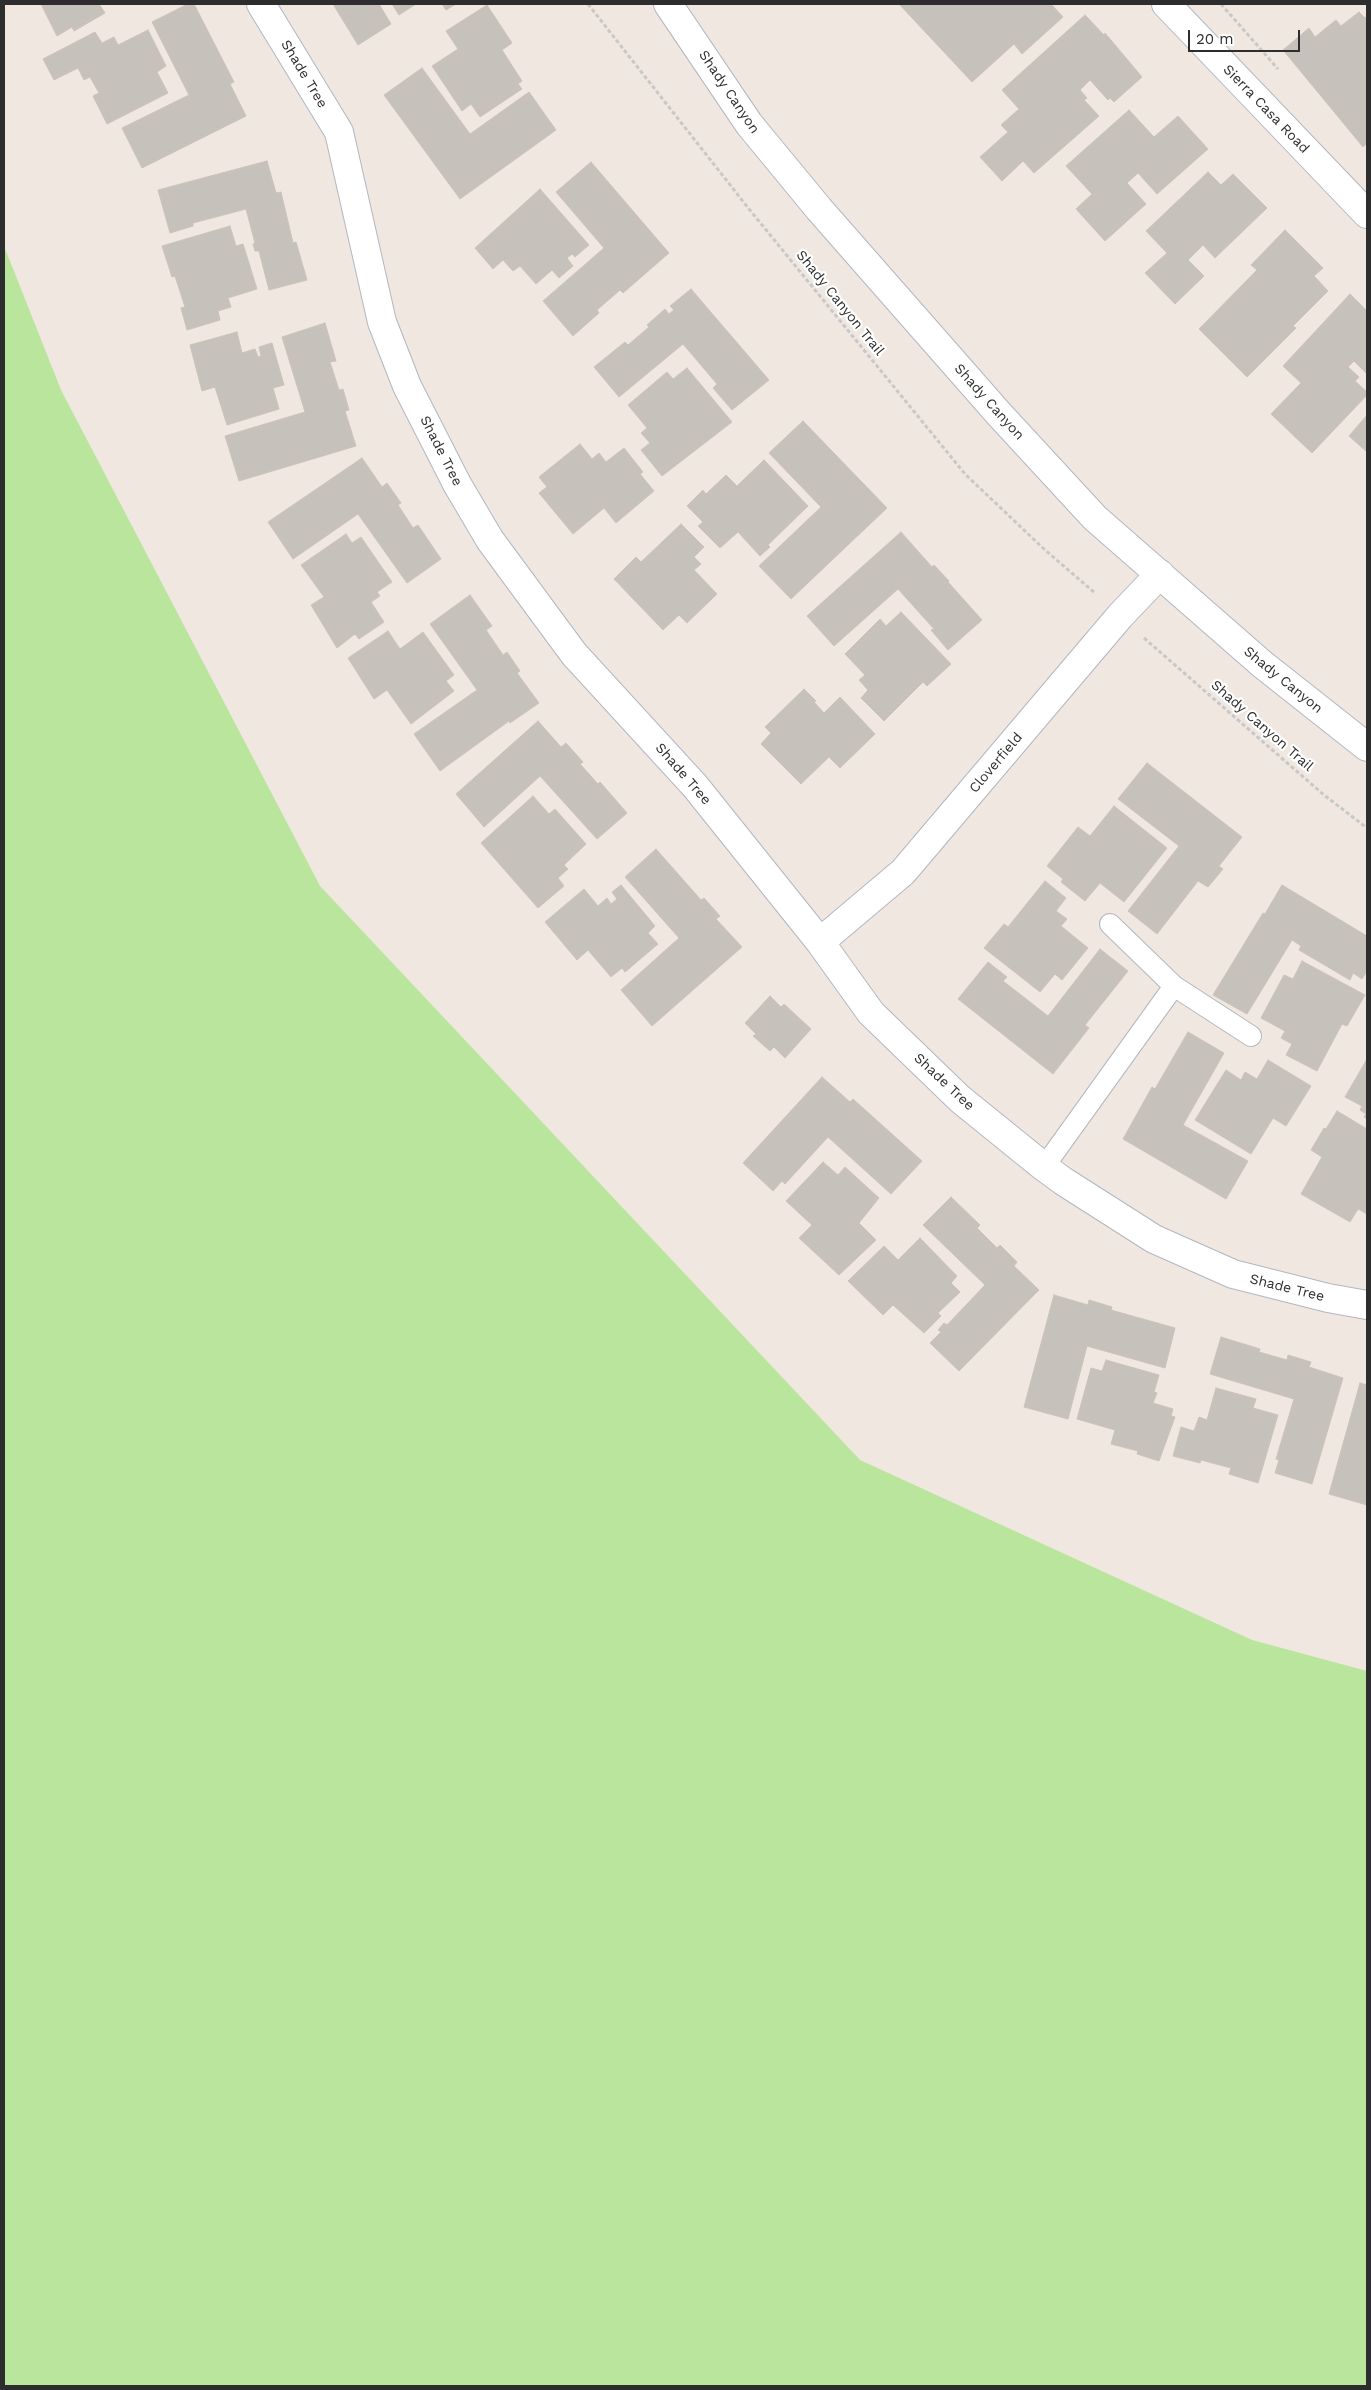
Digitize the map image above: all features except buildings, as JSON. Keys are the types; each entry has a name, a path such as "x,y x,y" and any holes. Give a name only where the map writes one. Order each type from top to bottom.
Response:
{"street":[{"name":"Shade Tree","path":"261,4 339,132 382,322 407,386 457,484 490,540 574,654 694,786 820,942 871,1013 960,1099 1044,1167 1063,1182 1154,1239 1233,1274 1328,1298 1367,1305"},
{"name":"Shady Canyon","path":"668,4 749,124 819,209 999,414 1089,511 1262,664 1367,747"},
{"name":"Sierra Casa Road","path":"1166,4 1367,214"},
{"name":"Cloverfield","path":"820,942 903,872 1120,616 1160,574"}],"lane":[{"path":"1110,924 1174,986 1251,1036"},
{"path":"1044,1167 1174,986"}],"path":[{"name":"Shady Canyon Trail","path":"588,4 749,209 965,474 1044,549 1098,595"},
{"name":"Shady Canyon Trail","path":"1144,638 1324,795 1367,828"}],"green space":[{"path":"4,246 61,390 320,886 860,1460 1252,1640 1367,1671 1367,2386 4,2386"}]}
